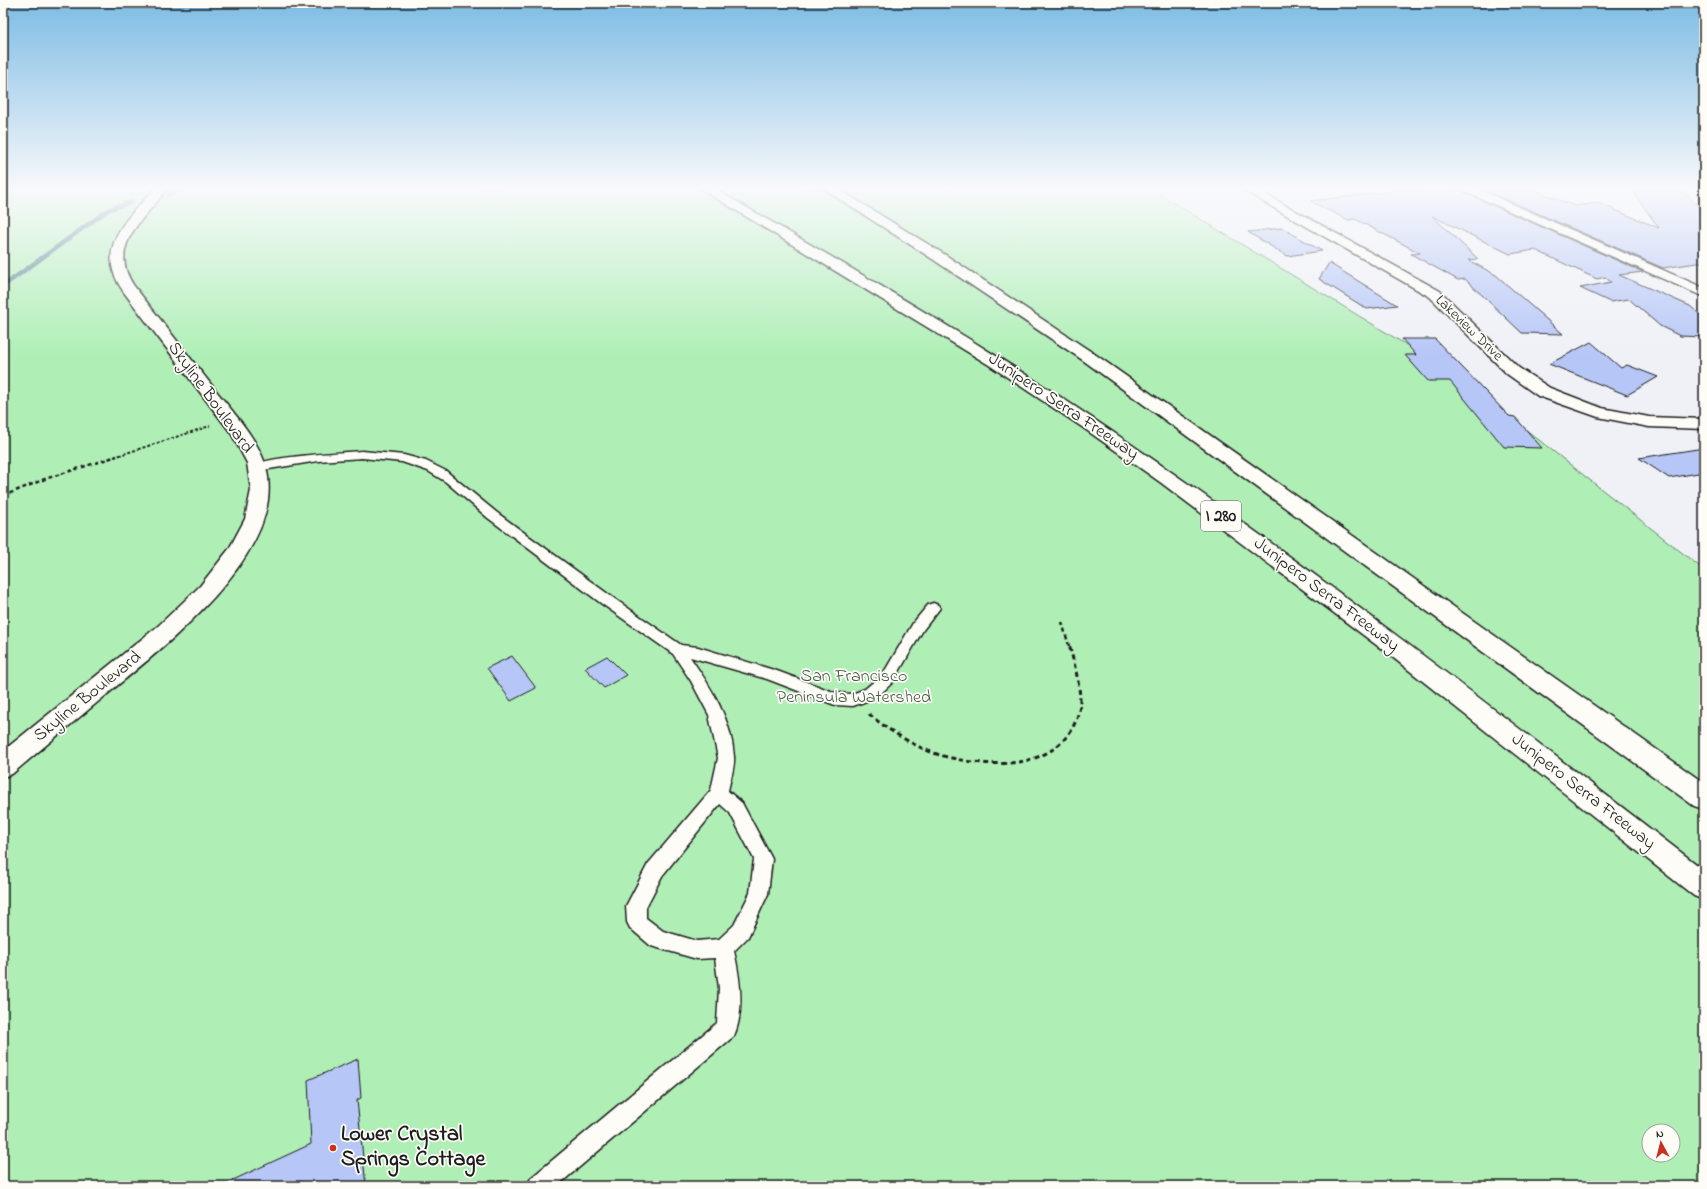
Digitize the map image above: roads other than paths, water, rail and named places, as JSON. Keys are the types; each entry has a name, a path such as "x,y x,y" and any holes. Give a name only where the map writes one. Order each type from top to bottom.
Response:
{"main road":[{"name":"Skyline Boulevard","path":"3,766 166,632 208,591 238,551 255,519 261,490 257,467 239,432 128,288 119,272 118,255 121,244"},
{"name":"Junipero Serra Freeway","path":"800,244 976,349 1150,466 1386,640 1704,887"},
{"path":"919,244 1096,362 1704,798"},
{"name":"Lakeview Drive","path":"1346,244 1435,294 1513,371 1544,392 1598,412 1649,422 1704,424"},
{"path":"1597,244 1701,289"}],"lane":[{"path":"257,467 302,459 348,455 397,458 421,463 442,473 476,502 678,650 697,678 716,715 726,758 719,793 655,870 636,906 637,922 658,940 697,950 723,948 741,931 760,894 763,859 736,808 719,793"},
{"path":"678,650 698,652 772,675 835,699 853,700 871,693 888,678 918,627 933,608"},
{"path":"539,1186 727,1029 730,1010 726,958 723,948"}],"waterway":[{"path":"3,286 60,244"}],"place":[{"name":"Lower Crystal Springs Cottage","path":"333,1148"}],"park label":[{"name":"San Francisco Peninsula Watershed","path":"854,687"}]}
